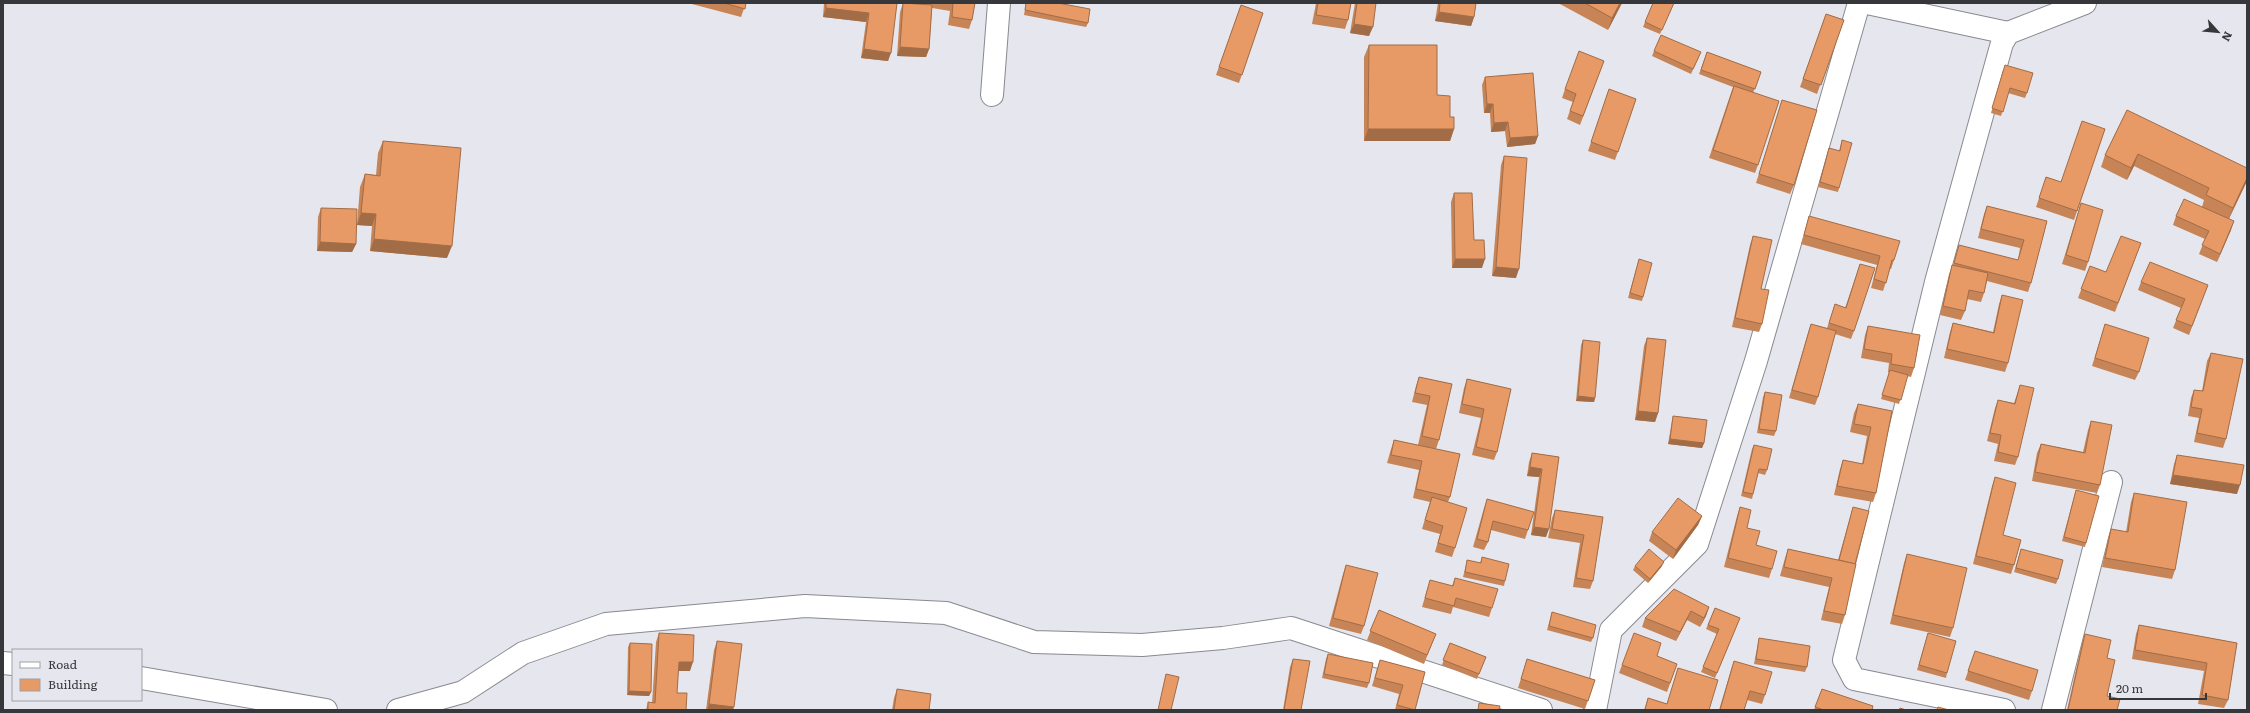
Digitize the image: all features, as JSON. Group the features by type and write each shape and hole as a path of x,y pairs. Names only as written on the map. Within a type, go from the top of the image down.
{"street":[{"path":"992,95 999,3"},
{"path":"1595,710 1611,630 1697,544 1756,361 1859,3"},
{"path":"1867,3 2008,33 2085,3"},
{"path":"2004,710 1854,679 1844,660 1936,282 2002,42 2008,33"},
{"path":"2053,710 2111,482"},
{"path":"398,710 463,692 523,653 606,624 805,606 946,613 1034,642 1142,644 1223,638 1291,628 1510,705 1541,710"},
{"path":"142,678 326,710"}],"building":[{"path":"724,3 746,3 745,9"},
{"path":"826,3 897,3 891,53 864,49 869,13 826,8"},
{"path":"903,3 932,5 929,49 900,47"},
{"path":"953,3 975,3 972,20 952,17"},
{"path":"1026,3 1058,3 1090,9 1088,23 1025,10"},
{"path":"1318,3 1351,3 1348,20 1316,15"},
{"path":"1357,3 1376,3 1373,27 1354,24"},
{"path":"1440,3 1476,3 1474,17 1439,12"},
{"path":"1585,3 1620,3 1612,18"},
{"path":"1653,3 1674,3 1662,30 1645,22"},
{"path":"1241,5 1263,13 1242,75 1219,67"},
{"path":"1826,14 1844,20 1821,85 1803,79"},
{"path":"1661,35 1701,52 1693,69 1654,51"},
{"path":"1369,45 1437,45 1437,95 1450,96 1450,117 1454,117 1454,129 1368,129"},
{"path":"1579,51 1604,61 1583,116 1570,111 1576,94 1565,89"},
{"path":"1707,52 1761,72 1755,89 1701,70"},
{"path":"2005,65 2033,73 2027,93 2010,88 2003,112 1992,108"},
{"path":"1533,73 1538,136 1510,138 1508,122 1494,123 1493,104 1487,104 1485,77"},
{"path":"1734,86 1779,101 1758,165 1713,150"},
{"path":"1609,89 1636,99 1618,152 1591,142"},
{"path":"1782,100 1817,110 1794,185 1759,174"},
{"path":"2127,110 2247,168 2247,178 2233,208 2206,195 2209,188 2138,154 2131,168 2105,155"},
{"path":"2082,121 2105,129 2077,211 2039,198 2046,177 2061,182"},
{"path":"1842,140 1852,143 1839,188 1820,182 1829,148 1840,151"},
{"path":"383,141 461,148 452,246 374,239 376,214 361,213 365,174 380,176"},
{"path":"1504,156 1527,158 1519,269 1496,267"},
{"path":"1454,193 1472,193 1474,240 1484,240 1485,259 1455,259"},
{"path":"2184,199 2234,221 2220,254 2202,245 2209,231 2176,216"},
{"path":"2081,203 2103,210 2088,262 2066,255"},
{"path":"1987,206 2047,221 2031,283 1954,263 1959,245 2018,260 2024,240 1981,229"},
{"path":"321,208 357,209 356,244 320,242"},
{"path":"1809,216 1900,241 1894,260 1892,260 1886,283 1874,279 1880,256 1804,235"},
{"path":"1753,236 1772,240 1761,289 1769,290 1762,324 1735,318"},
{"path":"2121,236 2141,243 2118,303 2081,289 2090,266 2106,272"},
{"path":"1639,259 1652,263 1643,297 1630,293"},
{"path":"2150,262 2208,285 2192,326 2176,320 2185,299 2141,282"},
{"path":"1860,264 1875,268 1854,331 1829,323 1835,304 1846,308"},
{"path":"1952,265 1988,273 1984,293 1969,290 1965,311 1943,306"},
{"path":"2002,295 2023,300 2008,363 1947,349 1953,323 1994,333"},
{"path":"1811,324 1836,331 1818,397 1792,390"},
{"path":"2105,324 2149,338 2139,372 2095,358"},
{"path":"1868,326 1920,335 1914,368 1891,364 1892,354 1864,349"},
{"path":"1647,338 1666,340 1658,413 1638,411"},
{"path":"1583,340 1600,342 1595,398 1578,396"},
{"path":"2211,353 2243,359 2226,439 2197,433 2202,409 2191,407 2194,390 2203,391"},
{"path":"1890,370 1908,375 1901,400 1882,395"},
{"path":"1419,377 1452,384 1439,440 1422,436 1430,396 1415,393"},
{"path":"1467,379 1511,389 1497,452 1476,447 1484,409 1462,404"},
{"path":"2020,385 2034,388 2018,457 1998,452 2001,435 1990,433 1998,400 2015,404"},
{"path":"1765,392 1782,395 1776,431 1759,429"},
{"path":"1858,404 1892,411 1876,493 1837,486 1843,460 1863,464 1871,427 1854,424"},
{"path":"1673,416 1707,420 1704,443 1670,439"},
{"path":"2091,421 2112,425 2100,485 2035,472 2041,444 2085,453"},
{"path":"1394,440 1460,454 1450,497 1416,489 1422,461 1391,455"},
{"path":"1754,445 1772,449 1767,470 1759,469 1753,494 1743,492"},
{"path":"1532,453 1559,457 1549,529 1534,527 1542,469 1530,467"},
{"path":"2177,455 2244,465 2240,485 2173,475"},
{"path":"1995,477 2016,483 2003,535 2021,540 2014,565 1976,556"},
{"path":"2076,490 2099,496 2086,543 2064,537"},
{"path":"2134,493 2187,502 2175,570 2105,558 2111,529 2128,532"},
{"path":"1432,497 1467,508 1455,548 1438,543 1443,526 1425,520"},
{"path":"1678,498 1702,516 1676,550 1652,532"},
{"path":"1487,499 1534,512 1528,530 1493,521 1488,542 1477,539"},
{"path":"1740,507 1751,510 1747,528 1760,531 1756,545 1777,551 1772,569 1728,558"},
{"path":"1853,507 1869,511 1855,564 1839,560"},
{"path":"1555,510 1603,517 1593,581 1576,578 1584,535 1552,529"},
{"path":"1649,549 1664,562 1650,579 1635,566"},
{"path":"1788,549 1856,564 1845,615 1824,611 1832,578 1784,567"},
{"path":"2021,549 2063,560 2058,579 2016,568"},
{"path":"1907,554 1967,568 1953,628 1893,615"},
{"path":"1482,557 1509,564 1505,581 1465,572 1467,560 1481,563"},
{"path":"1346,565 1378,573 1364,626 1333,618"},
{"path":"1455,578 1498,589 1492,608 1456,598 1454,606 1425,598 1430,580 1453,586"},
{"path":"1674,589 1709,607 1704,618 1691,611 1680,632 1645,618"},
{"path":"1715,608 1740,618 1717,673 1703,667 1719,629 1708,625"},
{"path":"1379,610 1436,634 1427,655 1370,631"},
{"path":"1552,612 1596,625 1593,638 1549,626"},
{"path":"2139,625 2237,643 2228,700 2202,695 2207,663 2135,650"},
{"path":"659,633 694,635 693,662 679,662 677,693 687,693 686,710 648,710 648,702 655,703"},
{"path":"1634,633 1661,643 1657,656 1677,664 1670,683 1622,665"},
{"path":"1928,633 1956,641 1947,673 1919,665"},
{"path":"2085,634 2111,640 2107,658 2115,660 2107,696 2120,699 2117,710 2068,710"},
{"path":"1759,638 1810,646 1807,667 1756,659"},
{"path":"717,641 742,644 734,707 709,704"},
{"path":"630,643 652,644 651,692 629,691"},
{"path":"1450,643 1486,657 1479,674 1443,660"},
{"path":"1975,651 2038,670 2032,691 1968,671"},
{"path":"1328,654 1373,663 1369,683 1324,674"},
{"path":"1293,659 1310,661 1301,710 1284,710"},
{"path":"1527,659 1595,680 1588,701 1521,679"},
{"path":"1380,660 1425,672 1415,710 1397,705 1403,685 1375,678"},
{"path":"1734,661 1772,672 1765,695 1750,691 1744,710 1720,710"},
{"path":"1678,668 1718,680 1709,710 1645,710 1648,698 1667,704"},
{"path":"1166,674 1179,677 1171,710 1158,710"},
{"path":"897,689 931,694 929,710 894,710"},
{"path":"1822,689 1873,706 1872,710 1824,710 1815,707"},
{"path":"1479,703 1500,706 1499,710 1478,710"},
{"path":"1938,707 1949,710 1937,710"}]}
